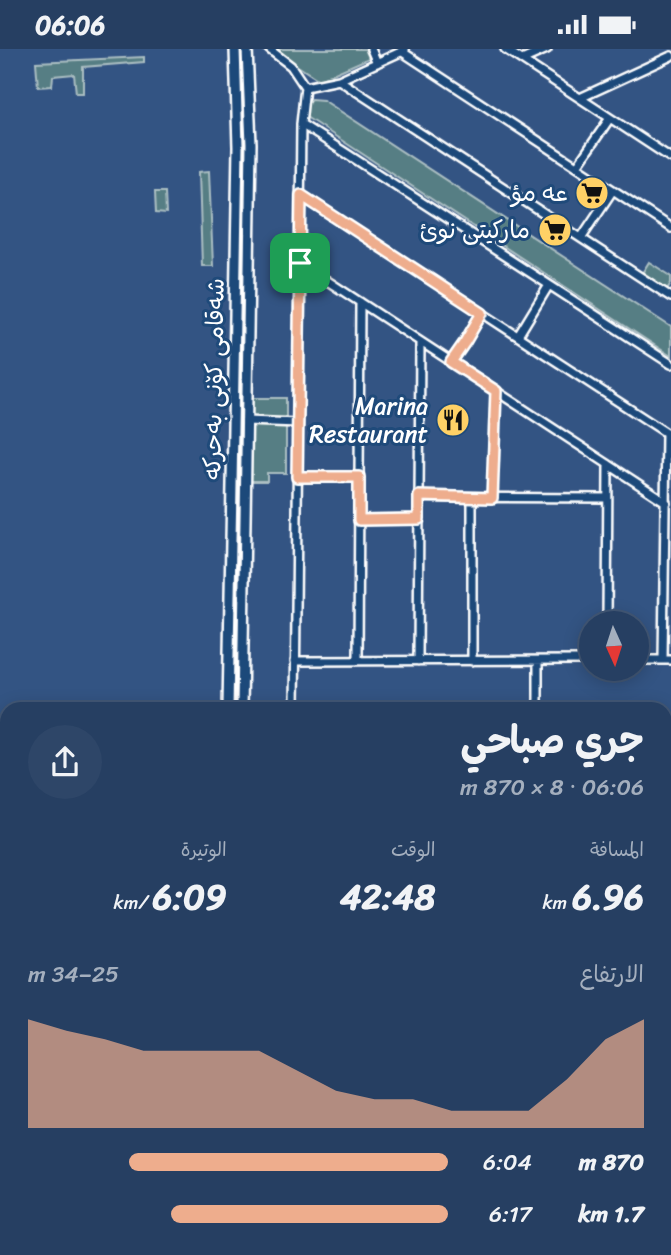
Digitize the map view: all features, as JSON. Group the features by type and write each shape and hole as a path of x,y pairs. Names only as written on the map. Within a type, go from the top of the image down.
{"street":[{"name":"شەقامی کۆنی بەحرکە","path":"228,702 238,147 234,49"},
{"name":"شەقامی کۆنی بەحرکە","path":"242,702 251,144 247,49"},
{"path":"269,49 291,66 305,87 302,124 295,702"},
{"path":"371,49 377,63"},
{"path":"505,49 671,158"},
{"path":"522,60 547,49"},
{"path":"305,87 339,80 404,50 671,228"},
{"path":"580,98 671,56"},
{"path":"339,80 671,297"},
{"path":"577,166 610,118"},
{"path":"302,124 671,364"},
{"path":"581,238 613,190"},
{"path":"301,195 669,434 666,502 667,660 649,660"},
{"path":"300,263 666,502"},
{"path":"517,336 549,285"},
{"path":"358,661 360,302"},
{"path":"451,362 482,313"},
{"path":"418,661 420,342"},
{"path":"492,498 496,391"},
{"path":"246,422 298,423"},
{"path":"607,464 607,611"},
{"path":"297,477 359,477"},
{"path":"419,496 607,498"},
{"path":"472,498 472,661"},
{"path":"359,520 419,519"},
{"path":"538,660 538,702"},
{"path":"295,661 579,660"}],"green space":[{"path":"272,49 365,49 369,58 319,80"},
{"path":"144,57 144,62 83,67 83,93 76,93 74,74 53,76 52,86 38,87 36,62"},
{"path":"311,99 323,100 671,327 671,356 306,117 307,103"},
{"path":"209,171 213,266 202,266 199,172"},
{"path":"155,192 165,192 166,214 156,213"},
{"path":"649,262 671,276 671,283 664,294 639,278"},
{"path":"250,398 286,398 286,473 267,473 267,481 250,481"}],"place":[{"name":"عه مؤ","path":"592,193"},
{"name":"مارکیتی نوئ","path":"555,230"},
{"name":"Marina Restaurant","path":"453,420"}],"route":[{"path":"301,195 482,313 451,362 496,391 492,498 419,496 419,519 359,520 359,477 297,477 300,263 301,195"}]}
